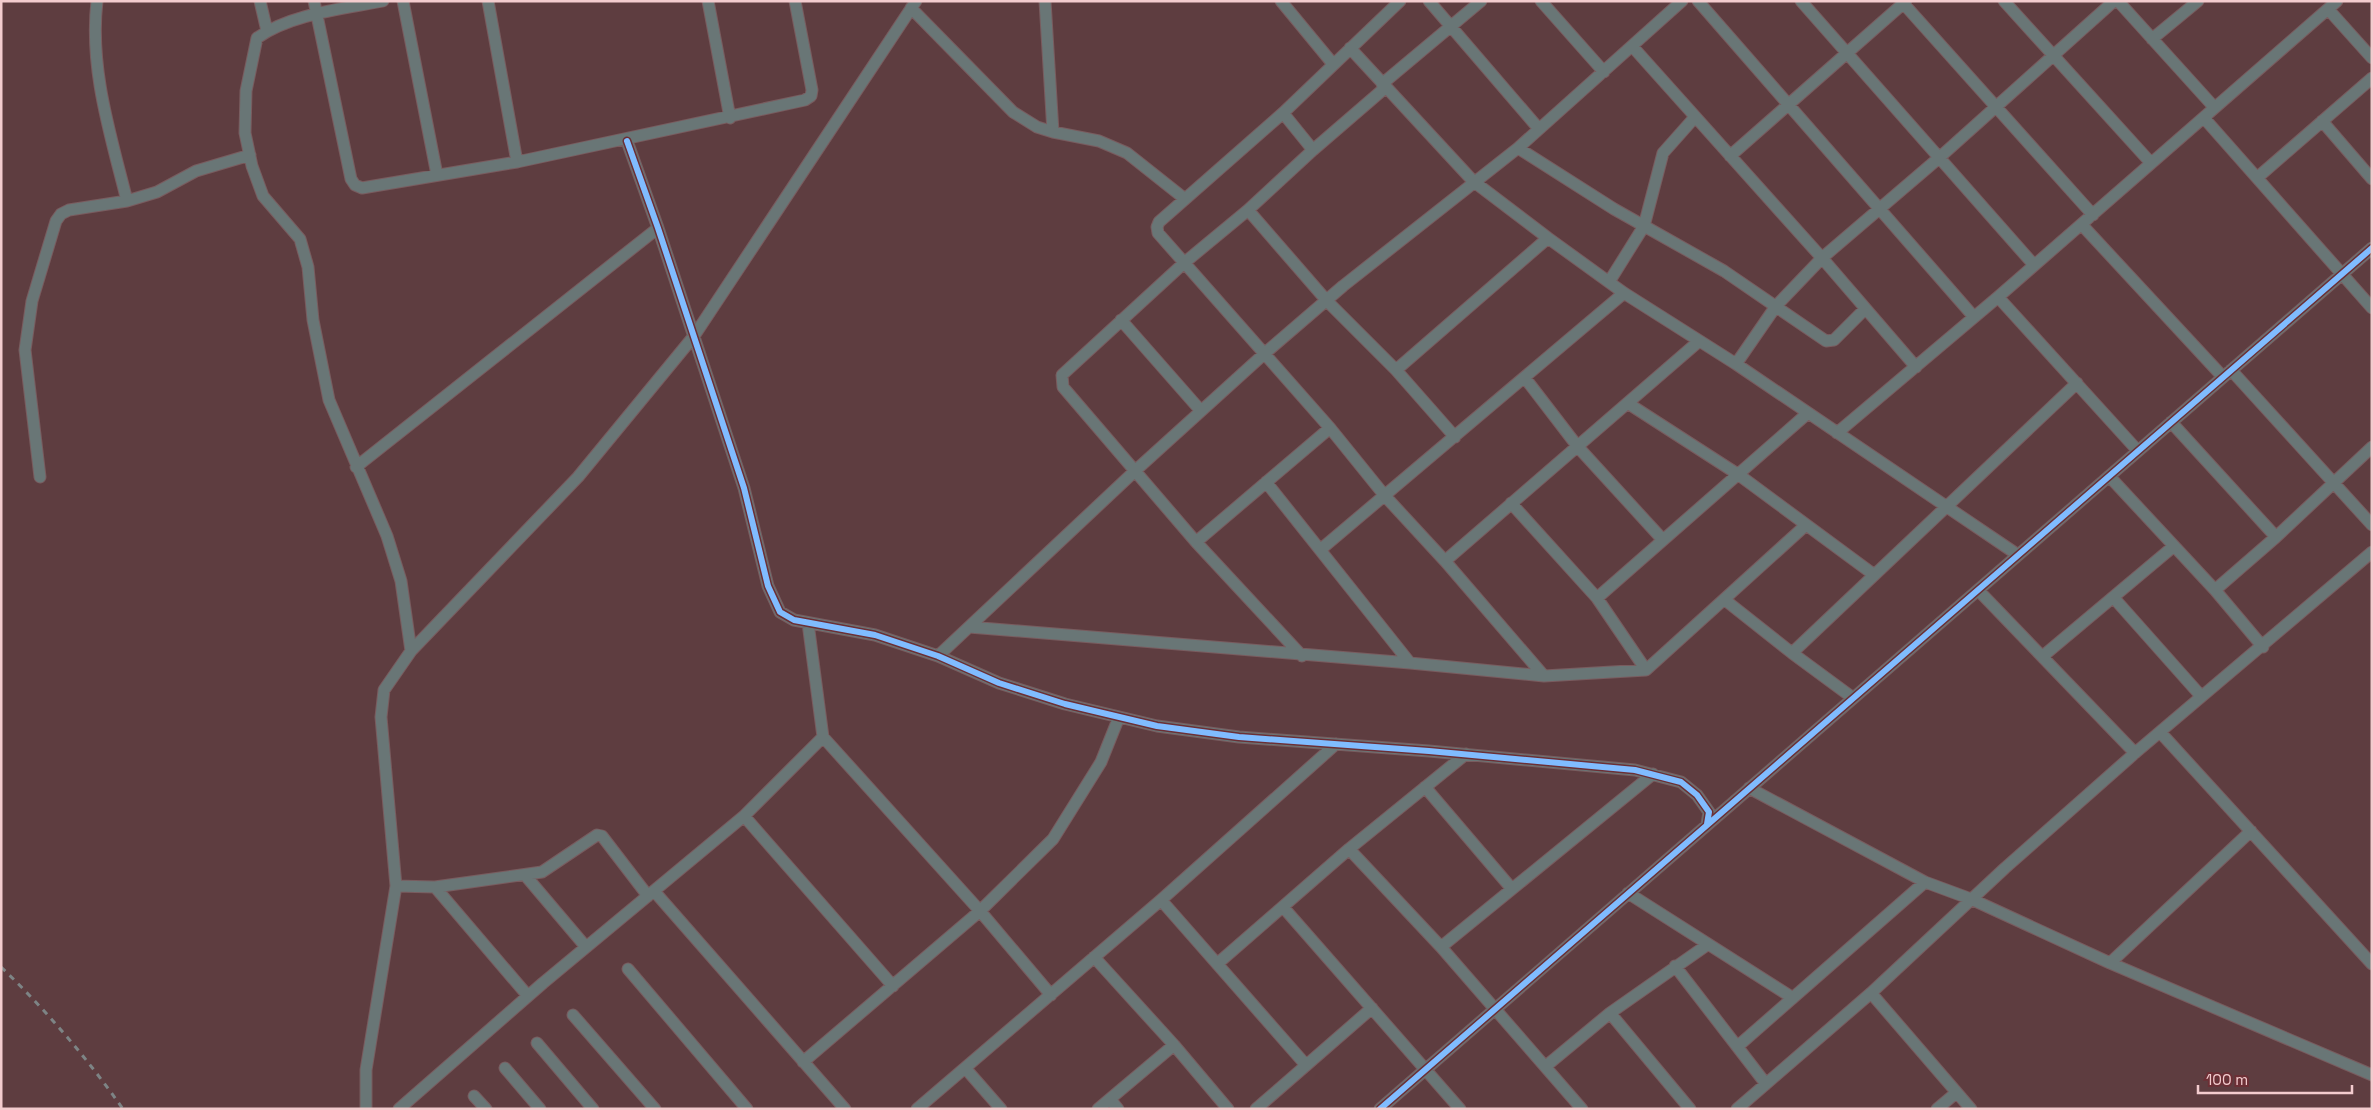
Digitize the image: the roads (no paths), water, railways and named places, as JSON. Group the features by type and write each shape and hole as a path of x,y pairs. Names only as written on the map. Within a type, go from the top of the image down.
{"street":[{"path":"98,1 96,17 98,64 102,96 126,201"},
{"path":"260,1 267,31"},
{"path":"314,1 350,179 355,185 362,188 517,162 730,118 805,100 811,96 812,90 795,1"},
{"path":"383,1 316,14 267,31 256,38 246,91 246,133 250,155 263,196 300,239 308,267 313,320 329,400 387,536 401,581 411,651"},
{"path":"403,1 437,176"},
{"path":"488,1 517,162"},
{"path":"708,1 730,118"},
{"path":"1045,1 1053,132"},
{"path":"1281,1 1333,64"},
{"path":"1400,1 1283,114 1159,222 1157,227 1158,233 1330,428 1385,496 1445,561 1544,676"},
{"path":"1428,1 1539,129"},
{"path":"1302,656 1196,542 1136,470 1063,388 1062,375 1184,263 1248,210 1481,1"},
{"path":"1542,1 1604,72"},
{"path":"938,656 1136,470 1264,354 1343,286 1518,148 1632,46 1669,6 1682,1"},
{"path":"1698,1 1974,316"},
{"path":"1801,1 1846,54 1940,156 2034,265"},
{"path":"2004,1 2151,163"},
{"path":"1736,364 1776,306 1822,258 2116,1 2214,107"},
{"path":"2152,39 2198,1"},
{"path":"1837,433 2082,225 2204,118 2214,107 2337,1"},
{"path":"1730,156 1904,2 2093,215"},
{"path":"366,1109 366,1070 396,886 381,717 384,690 411,651 578,477 694,336 913,4 1013,112 1037,127 1099,141 1127,153 1185,199"},
{"path":"2328,9 2372,58"},
{"path":"1632,46 1822,258 1916,367"},
{"path":"1350,48 1474,181 1548,238 1624,293 1698,342 1736,364 2018,555"},
{"path":"2258,178 2372,78"},
{"path":"1283,114 1313,150"},
{"path":"1609,282 1644,226 1662,153 1696,117"},
{"path":"2204,118 2372,308"},
{"path":"2322,122 2372,179"},
{"path":"626,140 658,228 744,488 768,586 780,612 794,620 875,635 938,656 999,683 1065,704 1157,726 1239,738 1466,754 1635,770 1653,774 1681,782 1697,795 1709,812 1707,824"},
{"path":"1518,148 1644,226 1724,271 1826,341 1830,342 1865,309"},
{"path":"40,477 25,350 32,301 56,221 61,214 68,210 126,201 157,192 196,171 250,155"},
{"path":"1248,210 1327,301 1396,370 1455,437"},
{"path":"2082,225 2333,482 2372,525"},
{"path":"356,467 658,228"},
{"path":"1396,370 1548,238"},
{"path":"1380,1109 2372,248"},
{"path":"1320,550 1624,293"},
{"path":"1998,297 2138,451"},
{"path":"1121,320 1201,411"},
{"path":"1445,561 1629,404 1698,342"},
{"path":"1525,378 1578,447 1663,540"},
{"path":"1792,654 1873,574 2077,383"},
{"path":"1629,404 1739,474 1873,574"},
{"path":"1598,598 1808,413"},
{"path":"2171,422 2276,537"},
{"path":"1196,542 1330,428"},
{"path":"2215,590 2276,537 2372,446"},
{"path":"2109,476 2215,590 2263,647"},
{"path":"1266,482 1410,662"},
{"path":"1511,503 1598,598 1646,670"},
{"path":"969,628 1302,656 1410,662 1544,676 1646,670 1806,525"},
{"path":"2043,656 2174,546"},
{"path":"1744,1107 1766,1084 1871,993 1971,899 2135,754 2201,696 2263,647 2372,552"},
{"path":"1978,590 2135,754"},
{"path":"2114,597 2201,696"},
{"path":"1725,600 1792,654 1853,698"},
{"path":"808,623 823,737 980,911 1051,995"},
{"path":"802,1062 980,911 1053,839 1100,762 1119,717"},
{"path":"2160,732 2372,964"},
{"path":"399,1109 528,996 744,816 823,737"},
{"path":"917,1109 1161,900 1336,744"},
{"path":"1217,964 1349,848 1466,754"},
{"path":"1441,947 1653,774"},
{"path":"1425,788 1512,889"},
{"path":"1749,788 1925,882 1971,899 2110,964 2372,1075"},
{"path":"744,816 893,986"},
{"path":"2110,964 2251,831"},
{"path":"396,886 435,888 542,872 582,846 592,837 602,836 651,894 844,1109"},
{"path":"1349,848 1441,947 1582,1109"},
{"path":"525,875 586,947"},
{"path":"1738,1046 1925,882"},
{"path":"435,888 528,996"},
{"path":"1628,893 1793,998"},
{"path":"1161,900 1306,1064"},
{"path":"1283,907 1460,1109"},
{"path":"1546,1066 1610,1013 1707,945"},
{"path":"1094,958 1174,1044 1228,1109"},
{"path":"1675,966 1766,1084"},
{"path":"628,968 747,1109"},
{"path":"1871,993 1971,1109"},
{"path":"1256,1109 1372,1008"},
{"path":"1610,1013 1690,1109"},
{"path":"573,1015 655,1109"},
{"path":"537,1043 593,1109"},
{"path":"1098,1109 1174,1044"},
{"path":"505,1068 540,1109"},
{"path":"966,1069 1001,1109"},
{"path":"1937,1109 1956,1093"},
{"path":"474,1096 486,1109"},
{"path":"1110,1099 1118,1109"}],"railway":[{"path":"1,967 65,1035 123,1109"}]}
